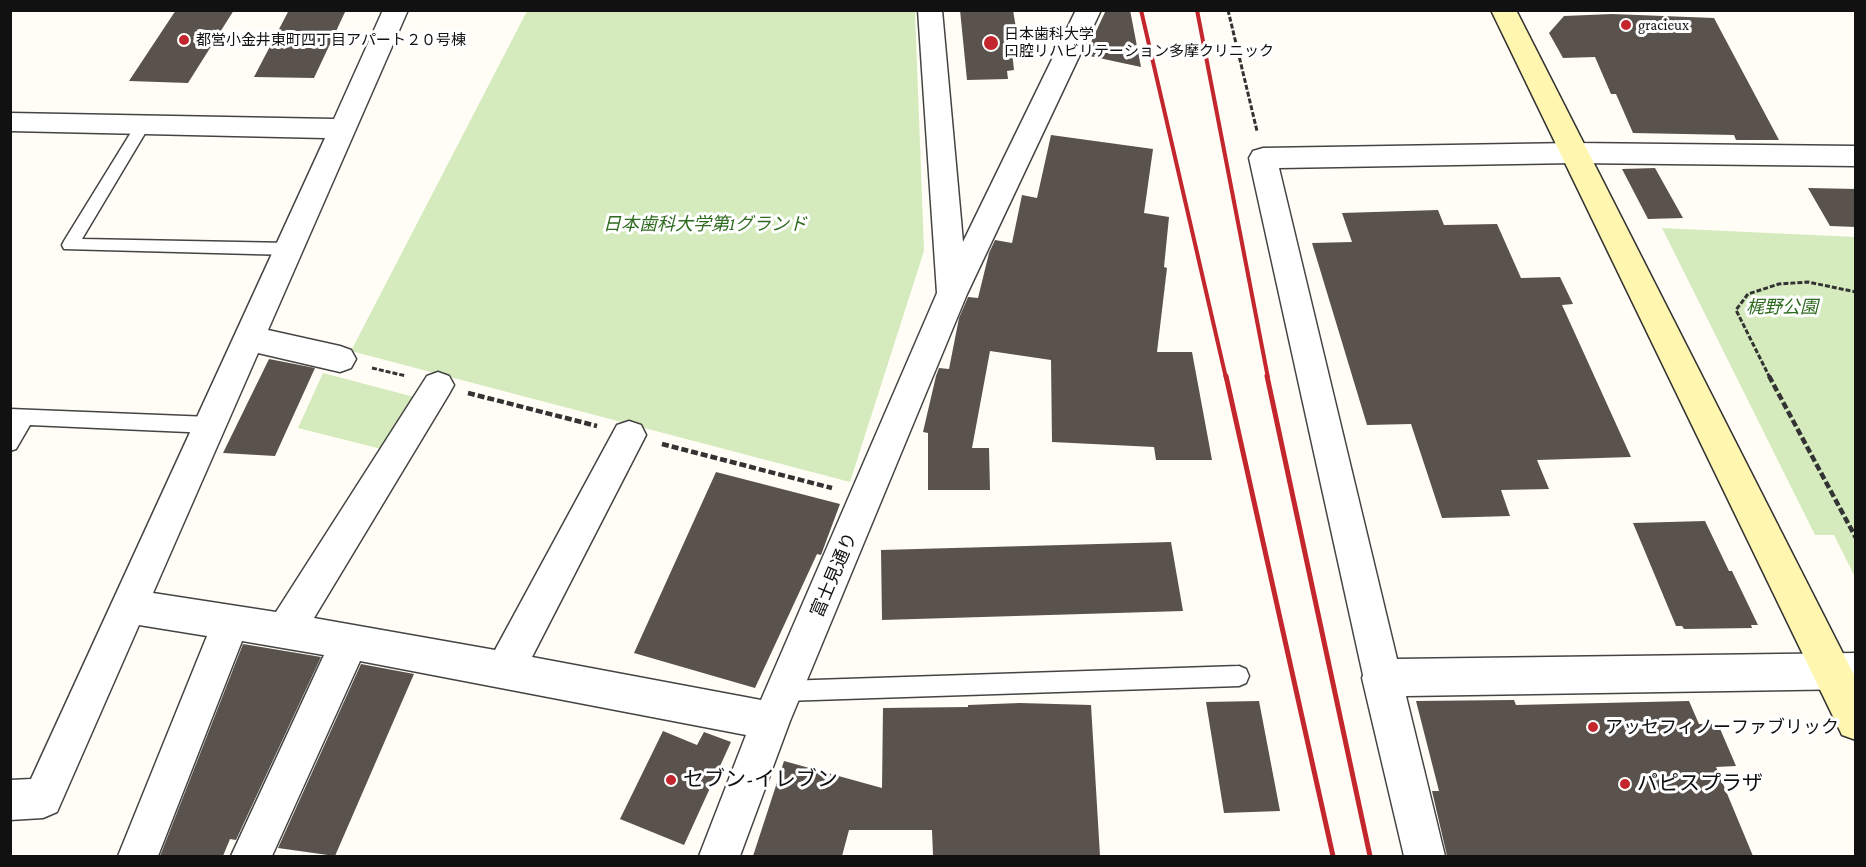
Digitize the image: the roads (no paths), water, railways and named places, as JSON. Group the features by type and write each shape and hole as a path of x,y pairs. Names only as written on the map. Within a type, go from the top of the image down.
{"street":[{"path":"10,800 43,798 396,10"},
{"path":"930,10 952,294"},
{"name":"富士見通り","path":"720,856 778,706 952,294 1089,10"},
{"path":"1503,10 1574,153 1843,672 1856,721"},
{"path":"11,122 343,129"},
{"path":"1424,856 1381,678 1263,158 1574,153 1856,156"},
{"path":"249,338 340,359"},
{"path":"285,630 438,385"},
{"path":"505,670 629,435"},
{"path":"129,606 350,641 505,670 778,706"},
{"path":"138,856 231,622"},
{"path":"251,856 350,641"},
{"path":"1381,678 1843,672"}],"lane":[{"path":"143,125 70,245 290,249"},
{"path":"10,442 18,417 210,426"},
{"path":"778,706 1239,676"}],"railway":[{"path":"1141,10 1226,378"},
{"path":"1197,10 1268,378"},
{"path":"1226,376 1333,856"},
{"path":"1267,376 1370,856"}],"place":[{"name":"gracieux","path":"1626,25"},
{"name":"都営小金井東町四丁目アパート２０号棟","path":"184,40"},
{"name":"日本歯科大学 口腔リハビリテーション多摩クリニック","path":"991,43"},
{"name":"アッセフィノーファブリック","path":"1593,727"},
{"name":"セブン-イレブン","path":"671,780"},
{"name":"パピスプラザ","path":"1625,784"}],"park label":[{"name":"日本歯科大学第1グランド","path":"705,224"},
{"name":"梶野公園","path":"1782,307"}]}
